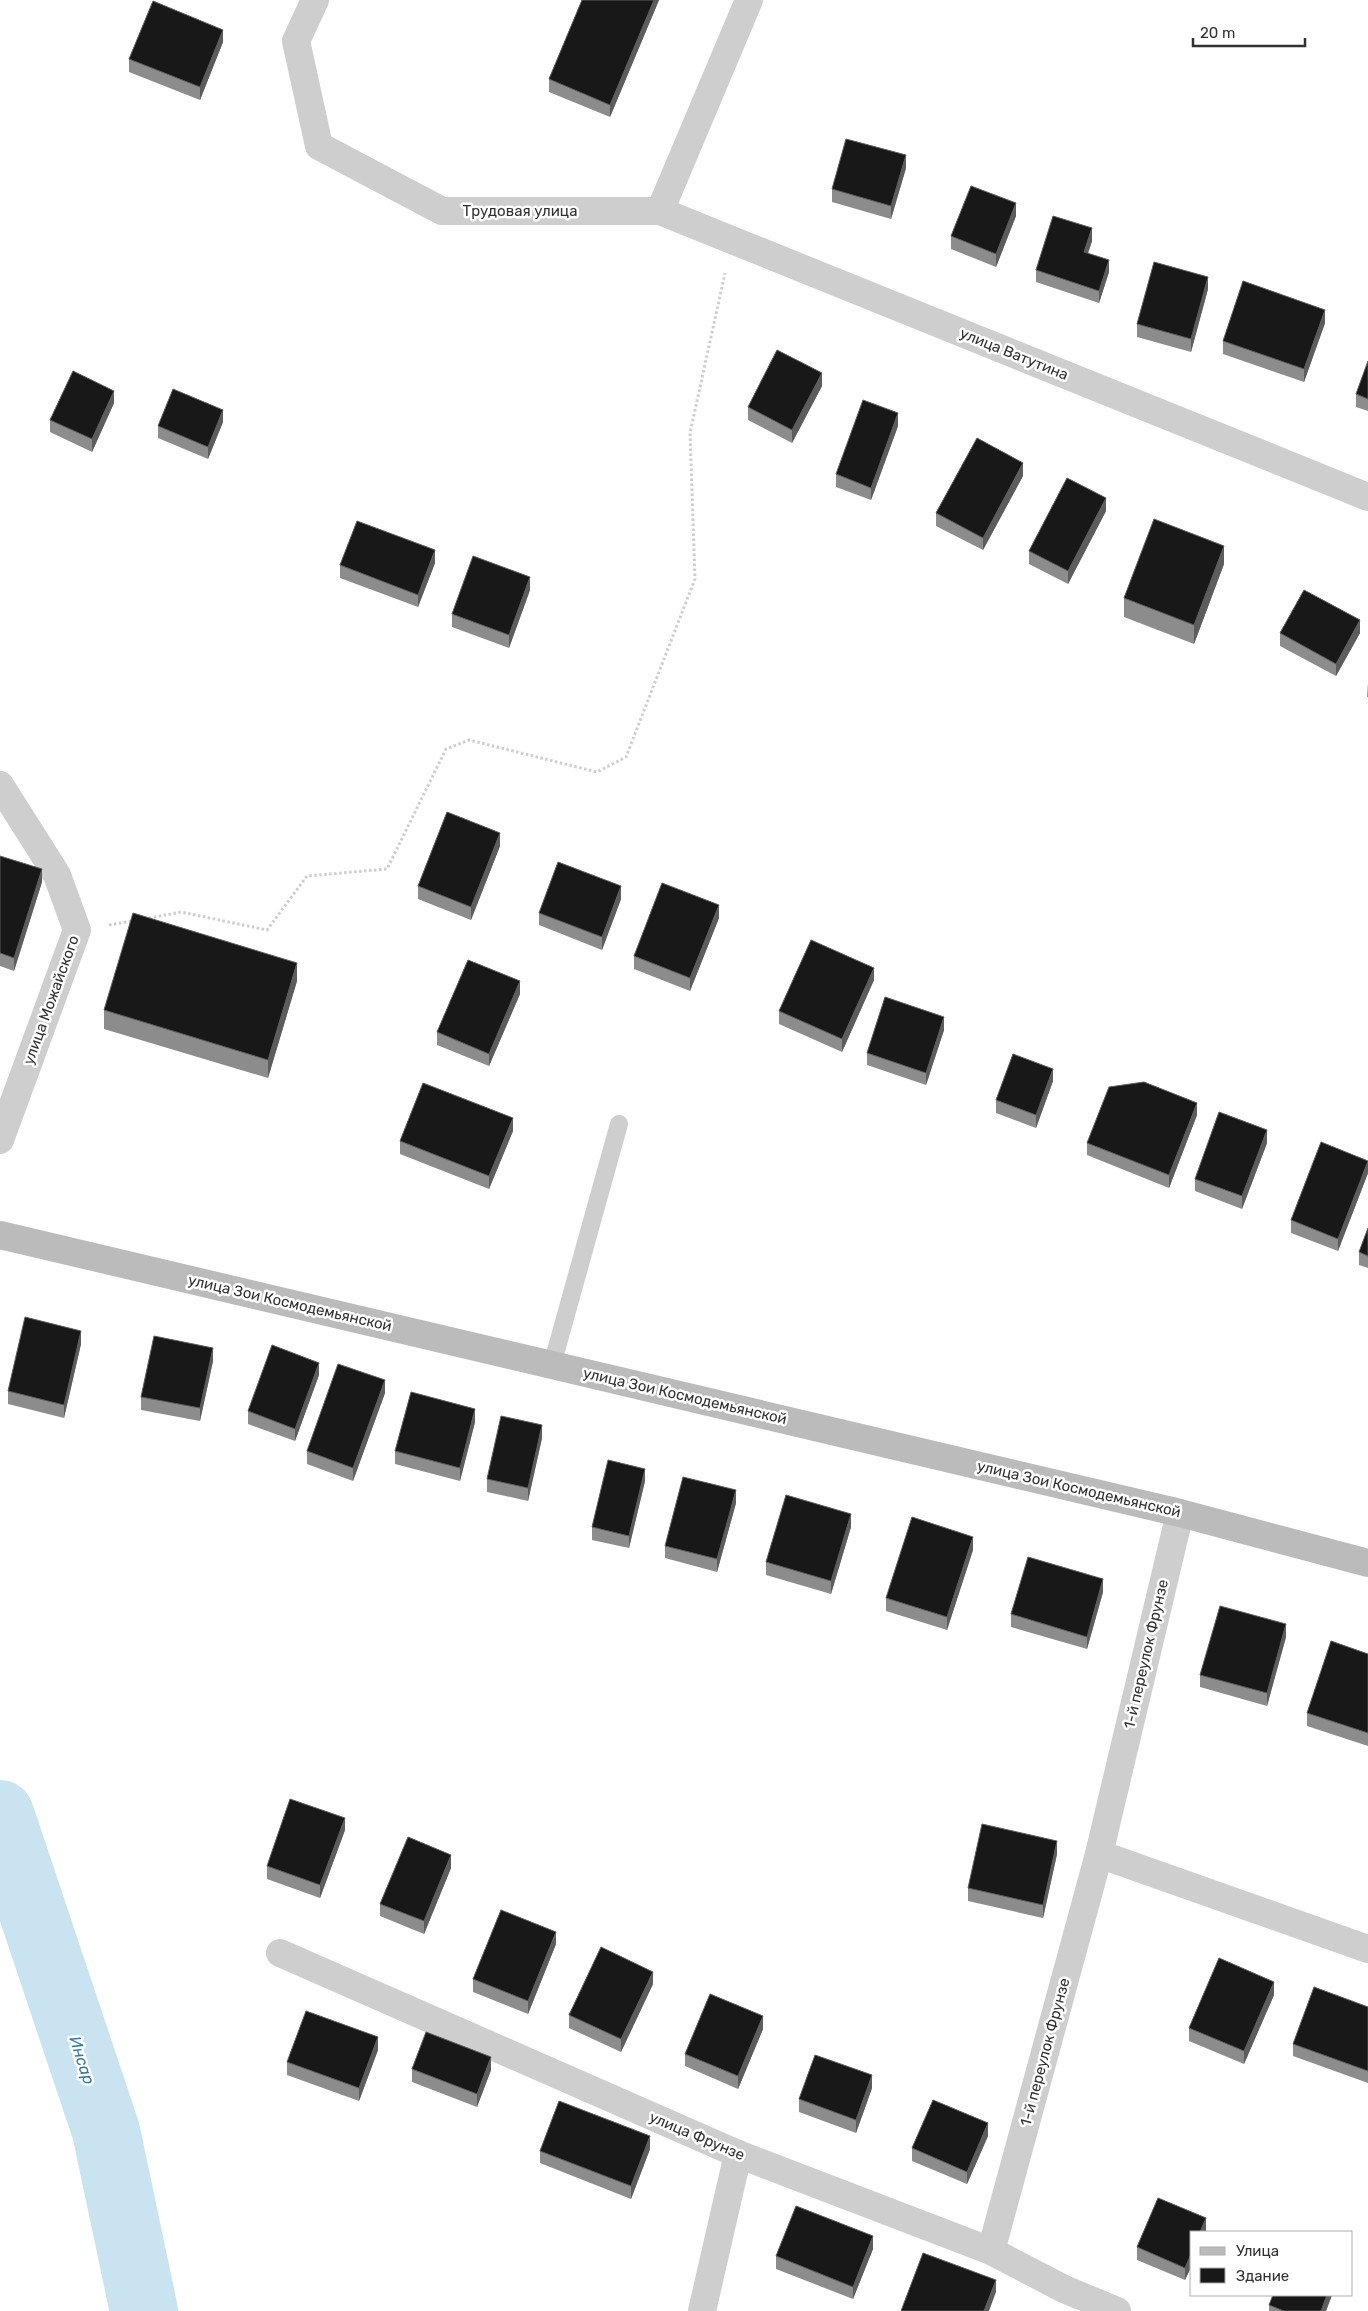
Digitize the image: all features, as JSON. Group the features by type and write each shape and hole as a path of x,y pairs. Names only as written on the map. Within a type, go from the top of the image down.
{"street":[{"name":"Трудовая улица","path":"315,0 296,41 319,146 442,211 660,211"},
{"path":"660,211 749,0"},
{"name":"улица Ватутина","path":"660,211 1368,497"},
{"name":"улица Можайского","path":"0,785 57,875 77,930 0,1140"},
{"name":"улица Зои Космодемьянской","path":"0,1235 1180,1513 1368,1563"},
{"name":"1-й переулок Фрунзе","path":"991,2251 1099,1854 1180,1513"},
{"path":"1099,1854 1368,1949"},
{"name":"улица Фрунзе","path":"280,1953 738,2154 991,2251 1065,2300 1117,2311"},
{"path":"702,2311 738,2154"}],"lane":[{"path":"552,1365 619,1124"}],"path":[{"path":"77,930 181,912 266,930 307,876 387,869 446,749 469,740 597,772 626,757 695,579 690,433 732,241"}],"building":[{"path":"582,0 654,0 610,105 549,79"},
{"path":"153,1 223,30 200,87 129,59"},
{"path":"846,139 906,155 891,206 832,189"},
{"path":"971,186 1016,203 996,254 951,236"},
{"path":"1053,216 1092,228 1084,252 1109,260 1099,291 1036,270"},
{"path":"1154,262 1208,277 1191,339 1137,324"},
{"path":"1243,281 1325,310 1304,369 1223,341"},
{"path":"777,350 822,373 792,430 748,407"},
{"path":"1368,361 1368,399 1356,394"},
{"path":"73,371 114,391 92,439 50,420"},
{"path":"173,389 223,410 208,447 158,426"},
{"path":"863,400 898,413 871,488 836,474"},
{"path":"977,438 1023,463 983,538 936,513"},
{"path":"1067,478 1106,498 1068,571 1029,551"},
{"path":"1154,519 1224,546 1194,625 1124,598"},
{"path":"357,521 435,550 418,595 340,565"},
{"path":"473,556 530,577 509,635 452,614"},
{"path":"1304,590 1360,620 1336,664 1280,633"},
{"path":"447,812 500,833 471,907 418,886"},
{"path":"0,856 42,869 14,958 0,953"},
{"path":"558,862 621,886 602,937 539,913"},
{"path":"662,883 719,905 690,978 634,956"},
{"path":"133,913 297,963 268,1060 104,1010"},
{"path":"811,940 874,968 842,1039 779,1011"},
{"path":"468,960 520,981 489,1054 437,1032"},
{"path":"885,997 944,1017 926,1073 867,1053"},
{"path":"1013,1054 1053,1069 1036,1115 996,1100"},
{"path":"1144,1082 1197,1103 1169,1175 1087,1143 1109,1087"},
{"path":"423,1083 513,1118 489,1176 400,1141"},
{"path":"1219,1112 1267,1130 1242,1196 1195,1179"},
{"path":"1321,1142 1368,1161 1338,1239 1291,1220"},
{"path":"1368,1228 1368,1256 1359,1252"},
{"path":"25,1317 81,1331 64,1405 8,1391"},
{"path":"154,1336 213,1348 200,1408 141,1397"},
{"path":"272,1345 319,1363 295,1429 248,1411"},
{"path":"338,1364 385,1380 353,1468 307,1451"},
{"path":"411,1392 475,1409 460,1468 395,1451"},
{"path":"501,1416 542,1425 528,1488 487,1479"},
{"path":"608,1460 645,1469 629,1536 592,1527"},
{"path":"683,1477 736,1490 717,1559 665,1546"},
{"path":"786,1495 851,1514 831,1581 766,1562"},
{"path":"912,1517 973,1537 947,1617 886,1598"},
{"path":"1028,1557 1103,1579 1087,1637 1011,1614"},
{"path":"1220,1606 1286,1624 1267,1693 1200,1675"},
{"path":"1331,1641 1368,1654 1368,1733 1307,1713"},
{"path":"290,1799 345,1818 320,1885 267,1866"},
{"path":"982,1824 1057,1841 1043,1905 968,1888"},
{"path":"408,1837 451,1855 424,1921 380,1904"},
{"path":"501,1910 556,1932 528,2001 473,1979"},
{"path":"601,1947 653,1972 621,2039 569,2015"},
{"path":"1219,1958 1274,1982 1244,2051 1189,2028"},
{"path":"1314,1987 1368,2007 1368,2071 1293,2044"},
{"path":"710,1994 763,2016 738,2076 685,2054"},
{"path":"306,2011 378,2037 359,2088 287,2062"},
{"path":"426,2032 491,2057 477,2094 412,2069"},
{"path":"815,2055 872,2075 856,2120 799,2099"},
{"path":"933,2100 988,2123 967,2172 912,2148"},
{"path":"559,2101 650,2136 631,2186 540,2151"},
{"path":"1158,2198 1206,2218 1200,2231 1190,2231 1190,2257 1185,2268 1137,2247"},
{"path":"796,2206 873,2236 853,2287 776,2256"},
{"path":"923,2253 996,2280 984,2311 901,2311"},
{"path":"1273,2296 1327,2296 1321,2311 1284,2311 1269,2305"}],"waterway":[{"name":"Инсар","path":"0,1814 106,2131 144,2311"}]}
